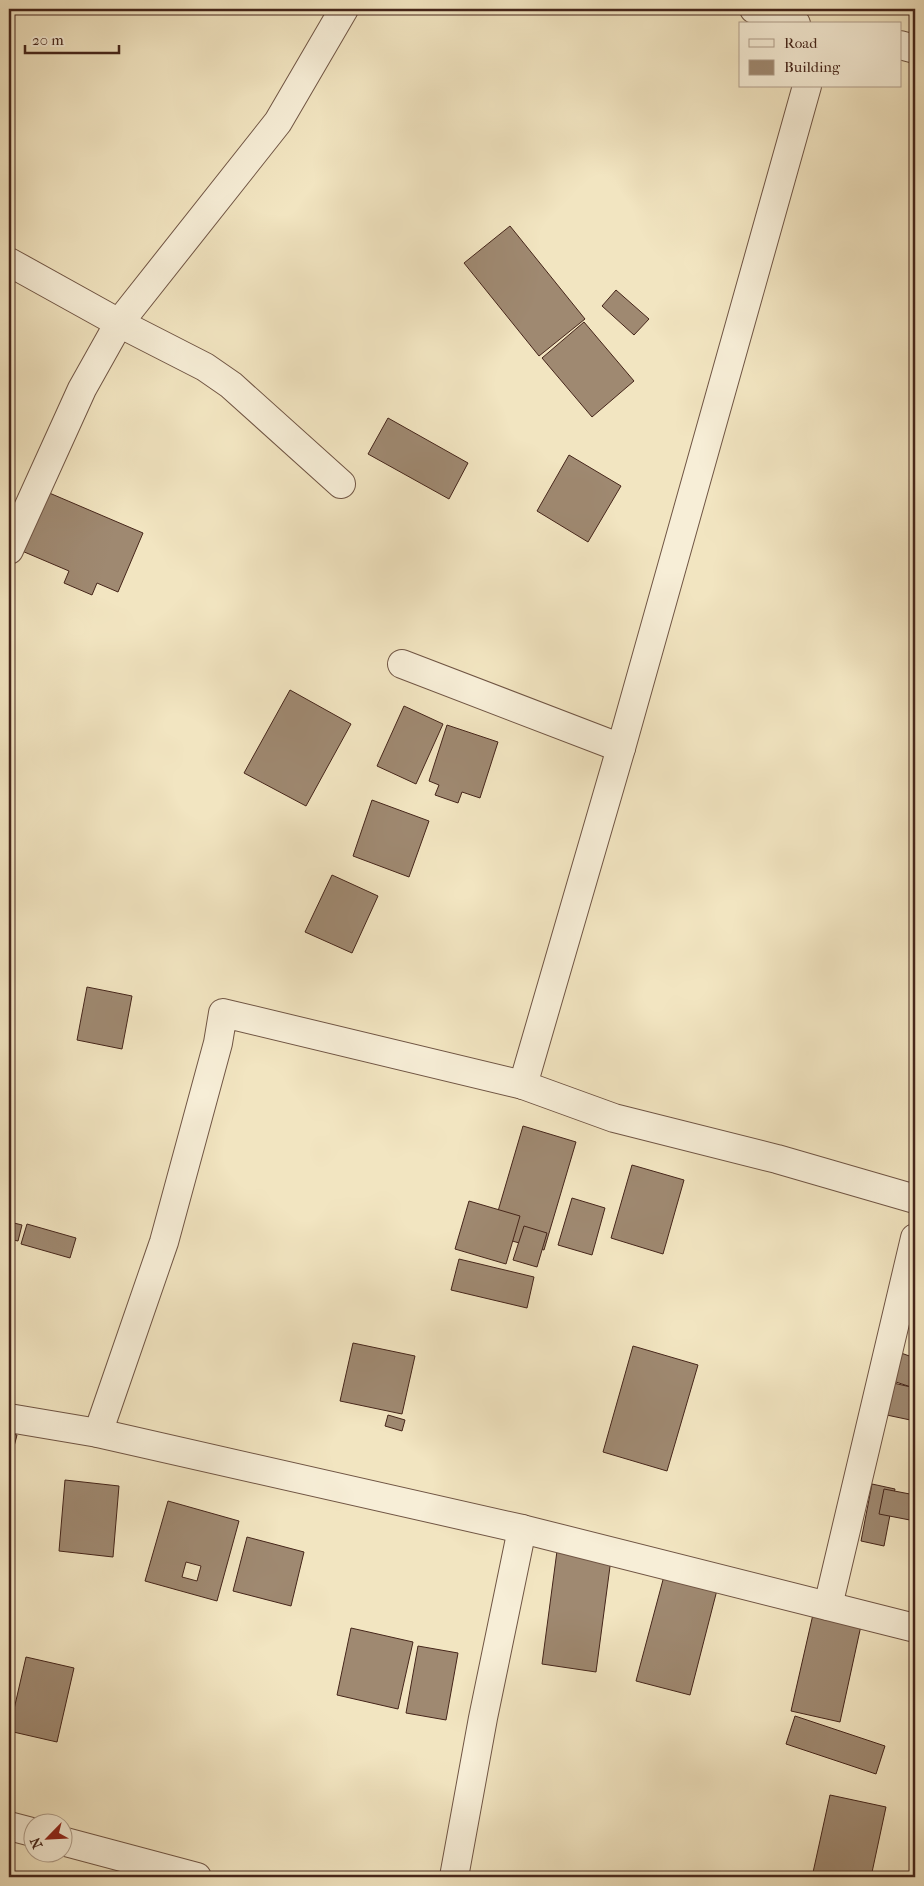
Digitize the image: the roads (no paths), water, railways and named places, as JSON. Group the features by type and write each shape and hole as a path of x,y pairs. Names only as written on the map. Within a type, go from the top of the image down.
{"street":[{"path":"9,550 82,389 119,323 278,122 344,9"},
{"path":"754,9 790,22"},
{"path":"902,46 915,49"},
{"path":"523,1085 621,748 806,88"},
{"path":"9,262 119,323 205,367 231,385 341,484"},
{"path":"402,664 621,748"},
{"path":"98,1433 164,1242 218,1042 223,1013 523,1085 614,1118 777,1159 915,1199"},
{"path":"828,1606 915,1238"},
{"path":"9,1418 98,1433 522,1529 915,1628"},
{"path":"454,1877 522,1529"},
{"path":"9,1826 22,1829"},
{"path":"72,1844 197,1877"}]}
